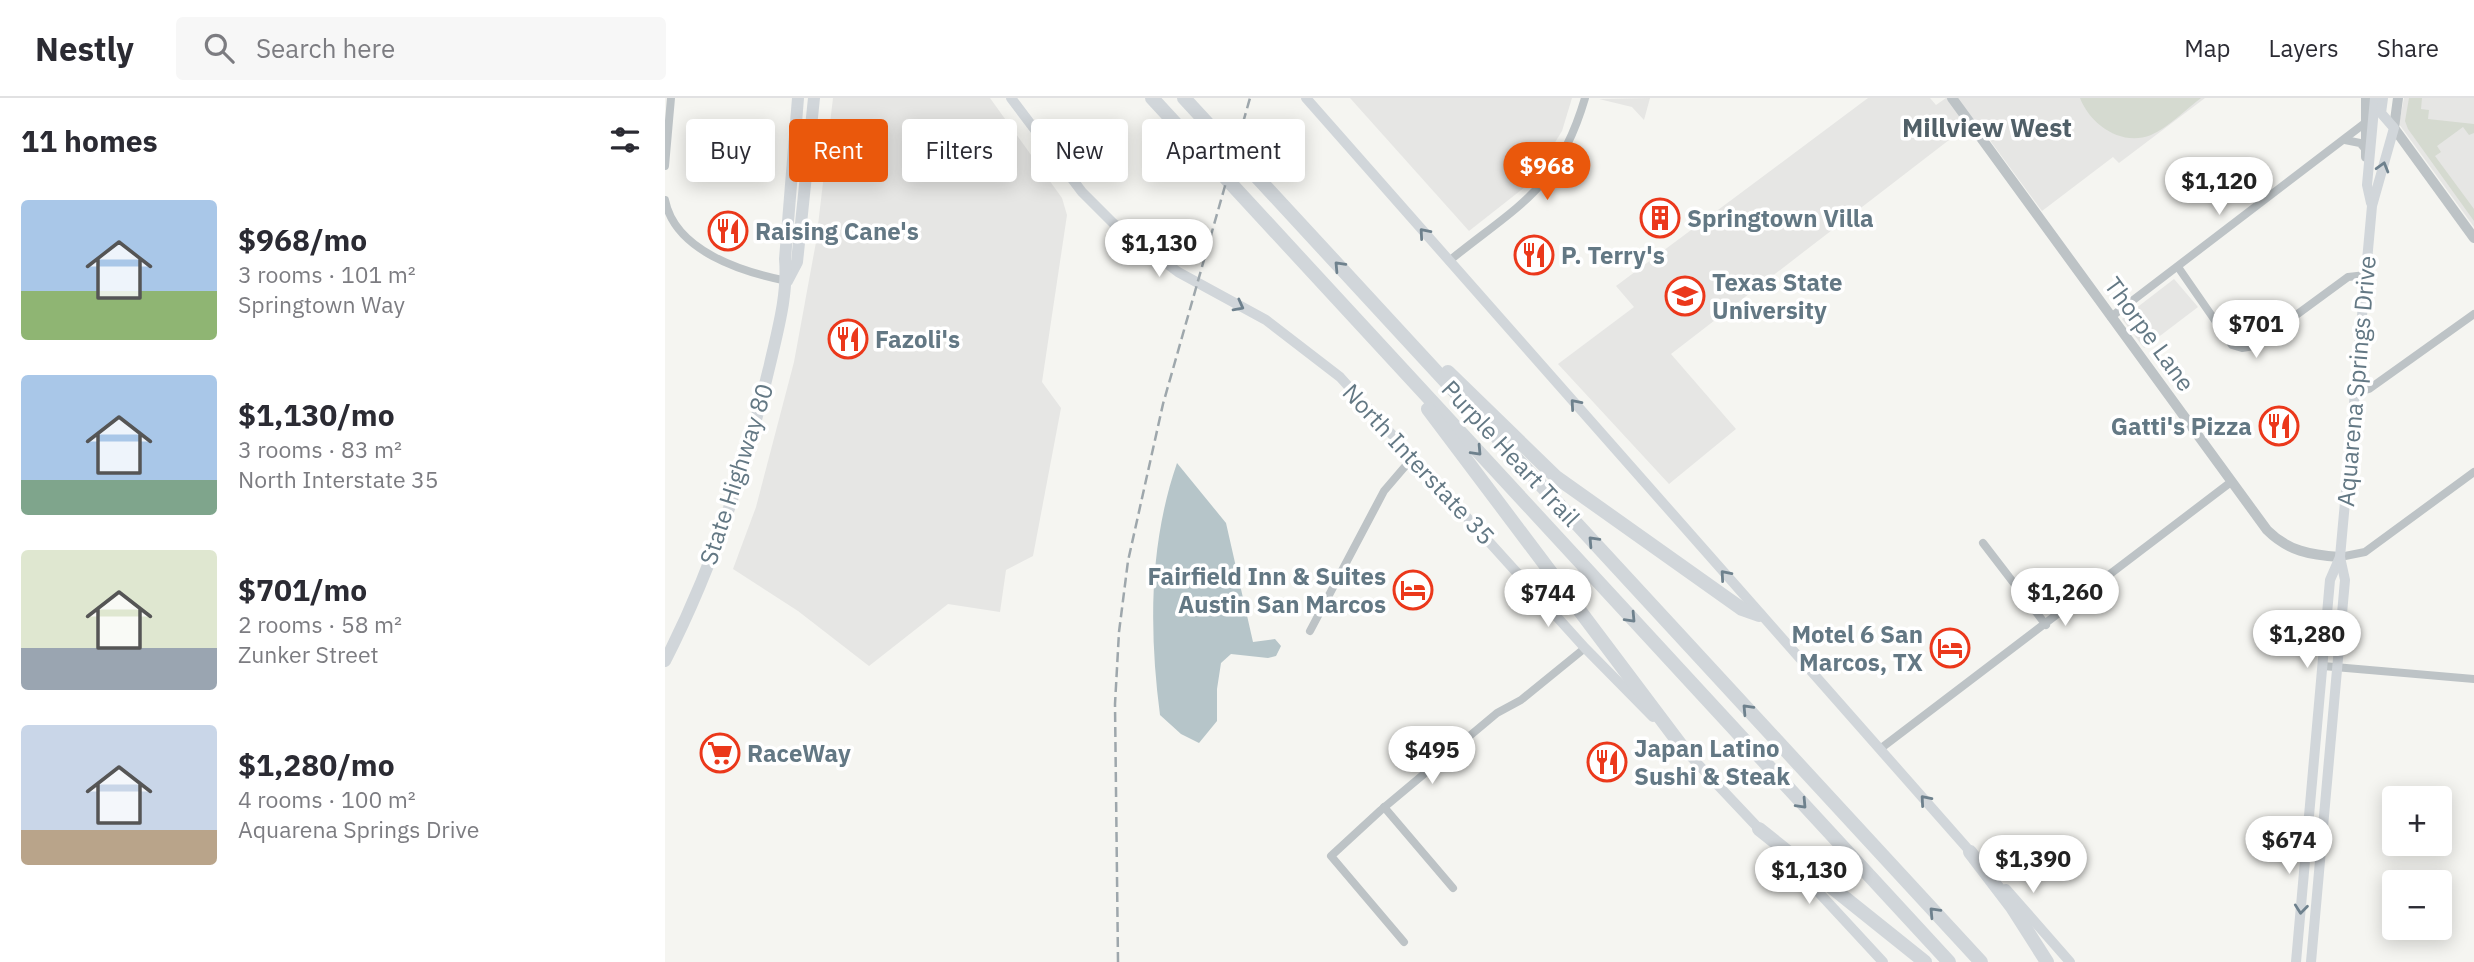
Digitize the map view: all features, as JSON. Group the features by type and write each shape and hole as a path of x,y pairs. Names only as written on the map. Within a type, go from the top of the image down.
{"highway":[{"name":"Purple Heart Trail","path":"1152,98 1949,962"},
{"name":"Purple Heart Trail","path":"1184,98 1981,962"},
{"path":"1371,302 1556,477 1742,609 1759,615"},
{"path":"1398,365 1454,447 1683,748"},
{"path":"1759,829 1925,962"},
{"path":"1970,852 2012,907 2047,962"}],"main road":[{"name":"State Highway 80","path":"787,281 785,258 798,98"},
{"path":"806,119 808,98"},
{"name":"State Highway 80","path":"812,119 814,98"},
{"name":"North Interstate 35","path":"1011,98 1081,192 1113,223 1178,272 1266,320 1340,377 1363,405 1415,456 1585,648 1683,748 1883,962"},
{"path":"1306,98 1759,615 2070,962"},
{"name":"Aquarena Springs Drive","path":"2372,206 2367,186 2375,98"},
{"path":"2382,98 2381,113 2393,128"},
{"name":"Aquarena Springs Drive","path":"2311,962 2345,580 2340,557 2372,206 2393,128"},
{"name":"State Highway 80","path":"665,662 699,587 755,428 787,281 797,262 808,182"},
{"name":"Aquarena Springs Drive","path":"2296,962 2330,580 2340,557"},
{"path":"2320,699 2325,706 2320,760 2328,768"}],"street":[{"path":"665,166 671,98"},
{"path":"1449,261 1531,198 1545,182 1566,150 1585,98"},
{"name":"Thorpe Lane","path":"1952,98 2231,482 2278,541 2306,554 2340,557"},
{"path":"2365,98 2367,186"},
{"path":"2398,98 2393,128 2474,238"},
{"path":"2111,317 2365,123"},
{"path":"2345,140 2360,143 2366,150"},
{"path":"665,200 669,216 687,239 737,268 787,281"},
{"path":"2178,267 2232,345 2242,348 2254,346 2348,277 2366,275"},
{"path":"2355,393 2369,389 2474,314"},
{"path":"1310,631 1384,491 1415,456"},
{"path":"2340,557 2365,552 2474,472"},
{"path":"1880,749 2231,482"},
{"path":"1983,542 2046,625"},
{"path":"1404,942 1331,856 1384,807 1497,713 1521,700 1585,648"},
{"path":"2323,666 2474,679"},
{"path":"1384,807 1453,888"}],"shaded area":[{"path":"833,98 990,98 1005,119 902,119 902,182 1017,182 1017,136 1031,155 1031,182 1050,182 1062,198 1067,215 1042,382 1061,408 1033,556 1006,570 1000,612 948,604 869,666 798,611 733,569 756,507 794,362 816,242 823,182 888,182 888,119 831,119"},
{"path":"1350,98 1572,98 1562,131 1530,183 1469,231"},
{"path":"1650,98 1644,120 1632,107 1599,99"},
{"name":"Texas State University","path":"1868,98 1930,98 1936,105 1946,98 2205,98 2119,163 2113,157 2042,211 1975,120 1671,354 1736,429 1669,484 1558,364 1634,307 1616,286"},
{"path":"2080,98 2201,98 2157,132 2140,138 2129,138 2108,131 2099,124"},
{"path":"2404,98 2474,98 2474,227 2399,124"},
{"path":"2409,98 2422,98 2421,109 2429,110 2428,119 2474,124 2474,133 2469,135 2463,127 2437,146 2441,152 2435,156 2474,209 2474,221 2408,129 2405,121"},
{"path":"2174,279 2198,307 2144,348 2122,319"},
{"path":"1177,463 1226,523 1253,642 1275,639 1281,646 1276,656 1268,658 1231,654 1221,663 1217,689 1217,721 1199,743 1181,734 1160,715 1156,683 1153,620 1156,556"}],"railway":[{"path":"1118,962 1115,704 1119,632 1128,561 1163,404 1250,98"}],"place":[{"name":"Springtown Villa","path":"1660,218"},
{"name":"Raising Cane's","path":"728,231"},
{"name":"P. Terry's","path":"1534,255"},
{"name":"Texas State University","path":"1685,296"},
{"name":"Fazoli's","path":"848,339"},
{"name":"Gatti's Pizza","path":"2279,426"},
{"name":"Fairfield Inn & Suites Austin San Marcos","path":"1413,590"},
{"name":"Motel 6 San Marcos, TX","path":"1950,648"},
{"name":"RaceWay","path":"720,753"},
{"name":"Japan Latino Sushi & Steak","path":"1607,762"}],"district":[{"name":"Millview West","path":"1987,127"}]}
